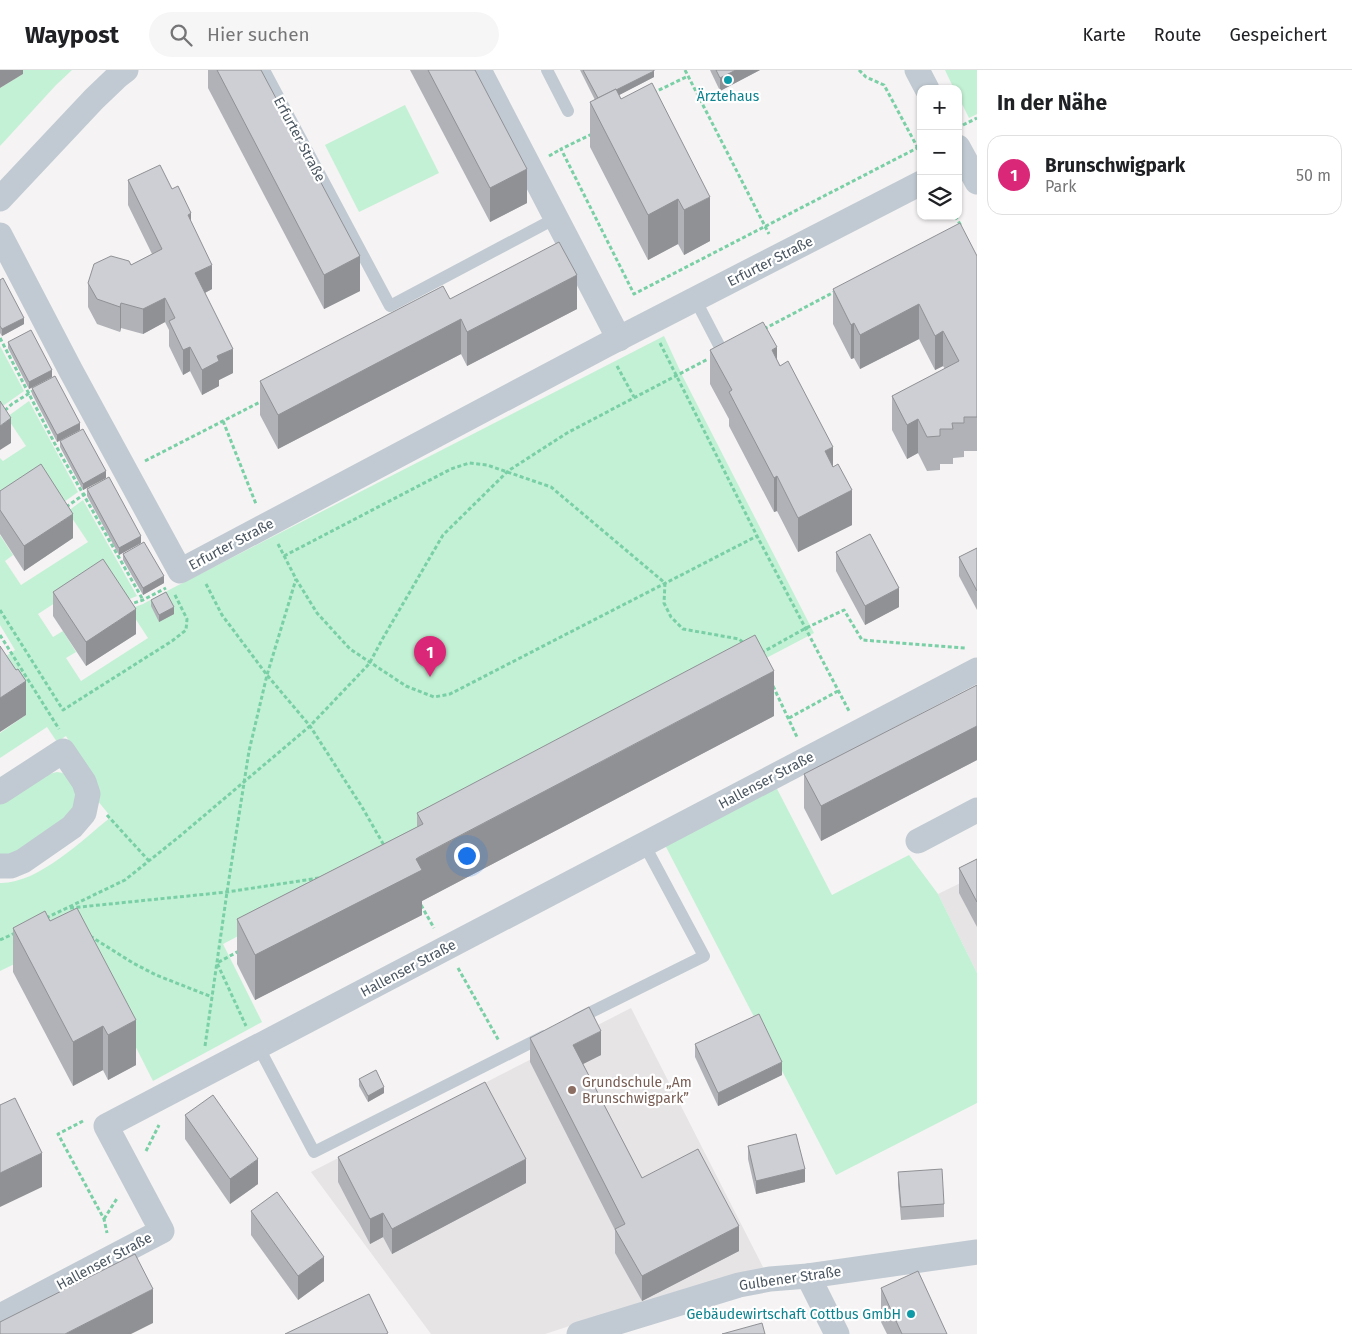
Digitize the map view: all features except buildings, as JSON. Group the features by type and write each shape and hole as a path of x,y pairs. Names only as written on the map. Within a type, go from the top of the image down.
{"street":[{"path":"0,199 94,99 117,76 126,70"},
{"path":"479,70 556,218 612,342"},
{"path":"917,70 925,85"},
{"path":"965,156 977,182"},
{"name":"Erfurter Straße","path":"0,236 180,571 612,342 917,185"},
{"name":"Hallenser Straße","path":"0,1316 162,1231 106,1126 254,1040 644,844 972,659"},
{"path":"0,792 63,751 84,782 88,794 84,813 72,827 23,861 11,866 0,866"},
{"path":"918,841 977,810"},
{"name":"Gulbener Straße","path":"579,1334 739,1285 770,1279 808,1276 977,1252"},
{"path":"808,1276 836,1334"}],"lane":[{"name":"Erfurter Straße","path":"264,70 390,306 556,218"},
{"path":"547,70 568,111"},
{"path":"695,300 722,351"},
{"path":"254,1040 314,1152 704,956 644,844"}],"path":[{"path":"685,70 766,226"},
{"path":"859,70 866,77 884,85 917,143"},
{"path":"648,96 688,76"},
{"path":"962,125 977,118"},
{"path":"594,133 562,149 634,294 917,148"},
{"path":"951,228 960,224 958,220"},
{"path":"758,332 842,288"},
{"path":"650,323 757,536 853,718"},
{"path":"0,338 56,446 143,600"},
{"path":"612,342 634,397"},
{"path":"40,921 125,880 310,726 369,664 443,535 508,471 567,433 722,351"},
{"path":"0,415 12,404 44,385"},
{"path":"140,464 267,398"},
{"path":"224,420 254,501 296,579 317,613 350,649 369,664 406,686 434,697 450,694 757,536"},
{"path":"56,446 64,442"},
{"path":"284,556 469,463 508,471 551,487 665,583"},
{"path":"64,509 90,490"},
{"path":"119,559 126,555"},
{"path":"205,1049 249,751 267,675 296,579"},
{"path":"204,581 222,615 267,675 310,726 362,807 386,849"},
{"path":"665,583 664,603 671,617 683,629 739,639 751,650"},
{"path":"127,606 153,596"},
{"path":"0,610 63,710 172,641 186,630 187,619 176,597"},
{"path":"757,655 844,610 862,640 972,659"},
{"path":"0,635 63,736 63,751"},
{"path":"769,678 801,745"},
{"path":"789,718 838,691"},
{"path":"110,818 149,861"},
{"path":"66,908 227,892 324,878"},
{"path":"419,902 437,934"},
{"path":"48,917 56,920"},
{"path":"82,931 156,975 212,997"},
{"path":"0,940 16,932"},
{"path":"217,963 243,948"},
{"path":"217,963 254,1040"},
{"path":"456,964 506,1055"},
{"path":"104,1219 133,1176 160,1122"}],"shaded area":[{"path":"977,875 977,973 938,894"},
{"name":"Grundschule „Am Brunschwigpark”","path":"631,1008 764,1269 545,1334 431,1334 311,1172"}],"green space":[{"path":"21,70 72,70 0,146 0,88 23,74"},
{"path":"945,70 977,70 977,114 969,118 962,104 962,85 952,85"},
{"path":"405,105 439,173 359,212 325,145"},
{"path":"664,336 683,377 814,633 223,944 262,1022 153,1081 78,933 0,971 0,883 14,881 44,869 111,817 97,800 95,784 66,736 57,742 47,727 0,758 0,733 26,715 0,660 15,650 0,625 0,535 13,555 5,561 21,585 88,542 72,518 60,517 83,500 137,596 117,604 104,571 38,614 53,637 63,631 76,652 66,658 81,681 148,638 133,615 121,612 143,604"},
{"path":"0,346 24,391 0,408"},
{"path":"29,401 78,492 54,509 0,504 0,458 3,461 26,446 10,422 0,422"},
{"path":"63,773 76,786 74,812 18,854 0,855 0,804 49,774"},
{"path":"775,785 832,895 909,855 938,894 977,973 977,1103 836,1175 665,845"}],"place":[{"name":"Ärztehaus","path":"728,80"},
{"name":"Brunschwigpark","path":"430,677"},
{"name":"Grundschule „Am Brunschwigpark”","path":"572,1090"},
{"name":"Gebäudewirtschaft Cottbus GmbH","path":"911,1314"}]}
